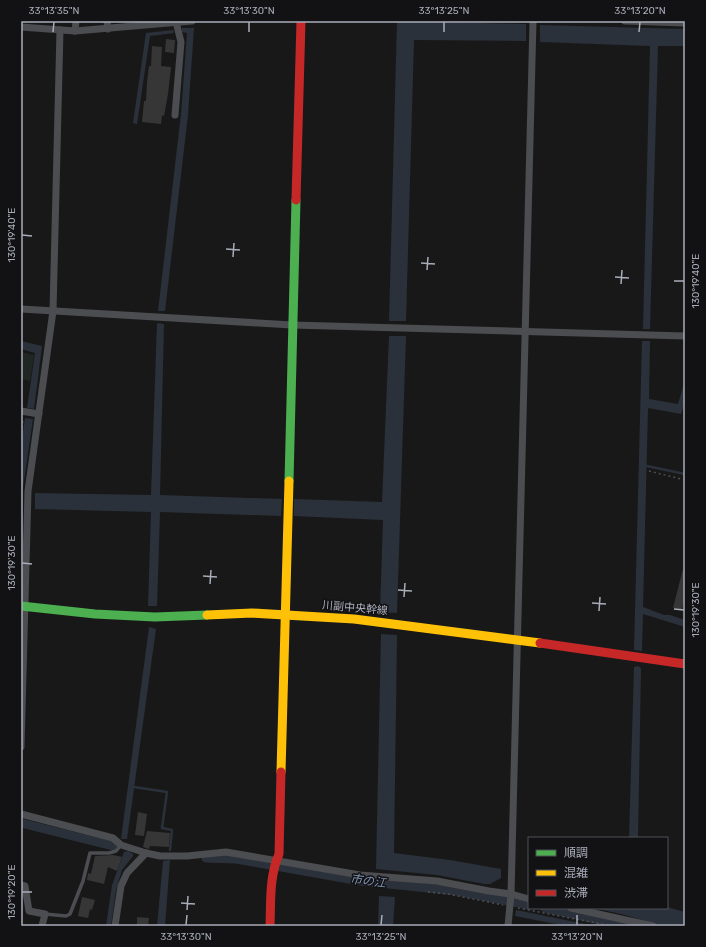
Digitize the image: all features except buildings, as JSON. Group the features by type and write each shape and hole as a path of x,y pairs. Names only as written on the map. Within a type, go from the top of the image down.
{"street":[{"path":"75,31 76,21"},
{"path":"107,21 108,29"},
{"path":"21,27 75,31 192,21"},
{"path":"270,926 274,872 276,860 279,854 301,21"},
{"path":"508,926 518,640 533,21"},
{"path":"625,21 685,23"},
{"path":"175,114 181,42 176,22"},
{"path":"21,747 23,607 28,491 52,311 60,30"},
{"path":"21,309 292,326 685,336"},
{"path":"23,412 39,414"},
{"name":"川副中央幹線","path":"23,607 95,614 155,617 252,613 354,619 518,640 685,664"},
{"path":"21,814 113,838 120,845 160,856 187,856 226,852 360,874 437,881 510,894 528,899"},
{"path":"115,926 121,886 127,873 146,853"},
{"path":"21,885 25,886 29,911 45,914 42,926"},
{"path":"576,909 653,926"}],"lane":[{"path":"45,914 66,916 70,914 83,881 90,853 109,853 116,851 120,845"}],"path":[{"path":"21,433 23,412"},
{"path":"649,472 685,480"},
{"path":"428,892 448,894 612,926"}],"shaded area":[{"path":"397,21 526,24 526,41 414,40 406,321 389,321"},
{"path":"540,25 685,29 685,46 658,46 650,329 643,329 650,46 540,42"},
{"path":"182,28 194,28 188,115 165,311 158,311 181,114 187,33 182,32"},
{"path":"173,30 174,33 150,36 137,124 133,123 146,33"},
{"path":"157,323 164,324 160,495 282,499 281,516 160,512 157,606 148,606 151,512 35,509 35,493 151,495"},
{"path":"389,336 406,336 397,613 380,612 383,520 294,516 294,499 382,502"},
{"path":"21,341 42,346 34,409 27,408 35,353 21,349"},
{"path":"642,341 650,341 649,399 678,404 685,380 685,401 681,414 648,408 643,607 664,615 670,615 685,620 685,627 643,614 642,651 634,650"},
{"path":"21,352 34,355 30,381 21,379"},
{"path":"25,418 33,419 21,501 21,446"},
{"path":"149,627 156,629 127,839 121,839"},
{"path":"381,634 397,635 394,853 450,860 501,869 501,878 490,884 437,875 376,869"},
{"path":"638,666 641,668 638,837 629,837 634,667"},
{"path":"128,851 133,854 133,856 122,870 116,890 111,926 106,926 112,885 124,852"},
{"path":"170,860 165,926 157,926 163,861"},
{"path":"379,896 395,897 393,926 378,926"},
{"path":"668,907 685,912 685,926 662,926 598,909 668,909"},
{"path":"516,910 595,926 566,926 515,916"}],"waterway":[{"path":"647,466 685,474"},
{"path":"134,787 167,792 162,828 172,830 170,850"},
{"name":"市の江","path":"21,823 113,846"},
{"name":"市の江","path":"206,858 236,859 360,881 457,891 528,905"},
{"name":"市の江","path":"550,909 629,926"}],"traffic: fast":[{"path":"289,481 296,200"},
{"path":"21,606 95,614 155,617 207,615"}],"traffic: slow":[{"path":"281,772 289,481"},
{"path":"207,615 252,613 354,619 540,643"}],"traffic: jam":[{"path":"296,200 301,21"},
{"path":"540,643 685,664"},
{"path":"270,926 272,881 279,854 281,772"}]}
